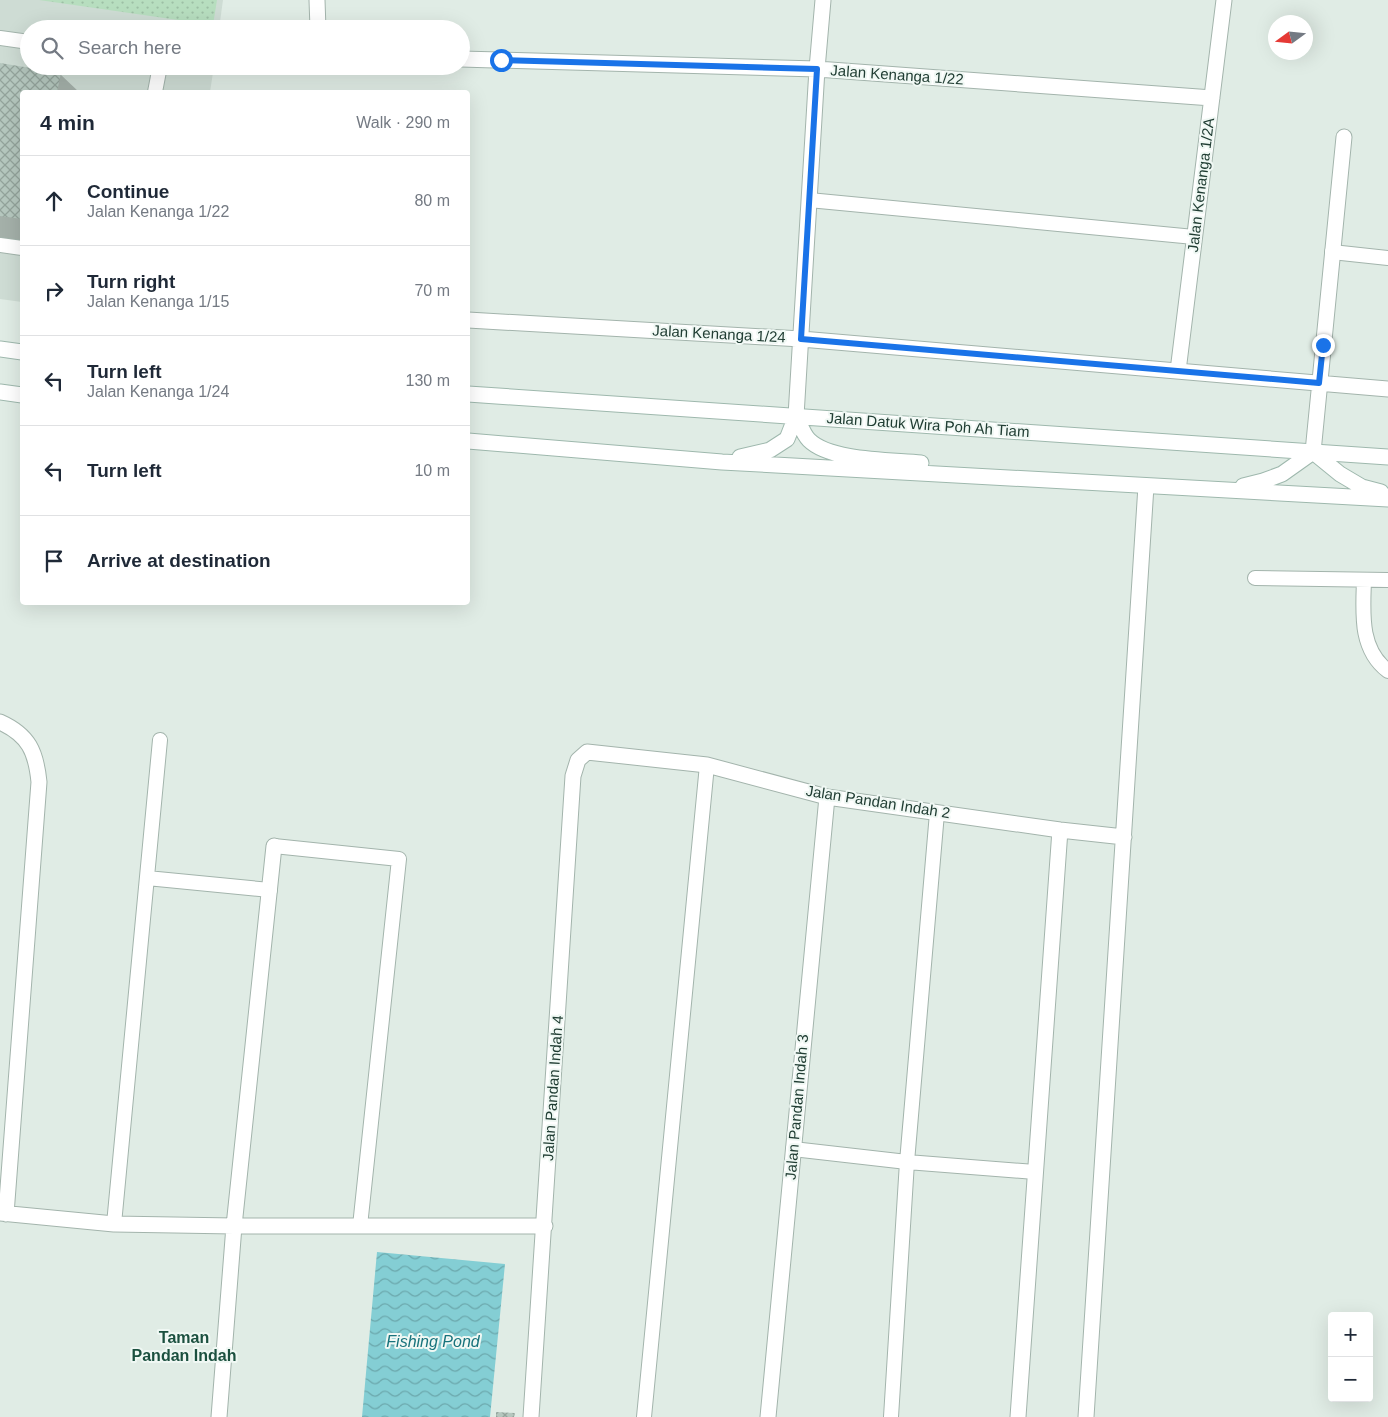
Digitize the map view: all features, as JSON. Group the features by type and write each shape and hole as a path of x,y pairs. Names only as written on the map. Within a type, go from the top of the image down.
{"street":[{"path":"317,0 318,20"},
{"path":"722,462 770,450 787,439 796,416 817,69 823,0"},
{"name":"Jalan Kenanga 1/2A","path":"1178,371 1224,0"},
{"name":"Jalan Kenanga 1/22","path":"470,59 817,69 1212,98"},
{"path":"1225,490 1263,481 1282,474 1312,452 1344,137"},
{"name":"Jalan Kenanga 1/24","path":"470,320 801,339 1388,389"},
{"path":"0,349 20,352"},
{"path":"0,392 20,395"},
{"name":"Jalan Datuk Wira Poh Ah Tiam","path":"470,394 1388,457"},
{"path":"796,416 808,439 822,450 844,456 935,464 1006,478"},
{"path":"470,441 722,462 1388,499"},
{"path":"1312,452 1340,474 1362,487 1388,494"},
{"path":"1086,1417 1146,486"},
{"path":"0,722 18,732 30,745 37,763 39,782 3,1214 114,1224 544,1226"},
{"name":"Jalan Pandan Indah 2","path":"578,760 587,752 707,765 827,797 1060,830 1124,837"},
{"name":"Jalan Pandan Indah 4","path":"531,1417 573,776 578,760"},
{"name":"Jalan Pandan Indah 3","path":"768,1417 827,797"},
{"path":"1018,1417 1034,1172 1060,830"},
{"path":"219,1417 234,1226 274,846"}],"lane":[{"path":"0,38 20,41"},
{"path":"155,90 158,75"},
{"path":"809,200 1194,237"},
{"path":"0,245 20,248"},
{"path":"1332,252 1388,258"},
{"path":"1255,578 1388,580"},
{"path":"1364,580 1363,621 1368,645 1380,665 1388,671"},
{"path":"114,1224 160,740"},
{"path":"644,1417 707,765"},
{"path":"891,1417 907,1162 937,812"},
{"path":"274,846 399,859 360,1226"},
{"path":"147,878 270,890"},
{"path":"793,1149 907,1162 1034,1172"}],"shaded area":[{"path":"0,0 223,0 220,20 20,20 20,75 213,75 210,90 20,90 20,302 0,299"}],"green space":[{"path":"39,0 217,0 214,20 178,20"}],"water":[{"name":"Fishing Pond","path":"377,1252 505,1264 490,1417 362,1417"}],"building":[{"path":"0,63 20,66 20,75 61,75 57,90 20,90 20,219 0,216"},
{"path":"496,1412 515,1413 514,1417 496,1417"}],"district":[{"name":"Taman Pandan Indah","path":"184,1346"}],"route":[{"path":"501,60 817,69 801,339 1319,383 1323,345"}]}
